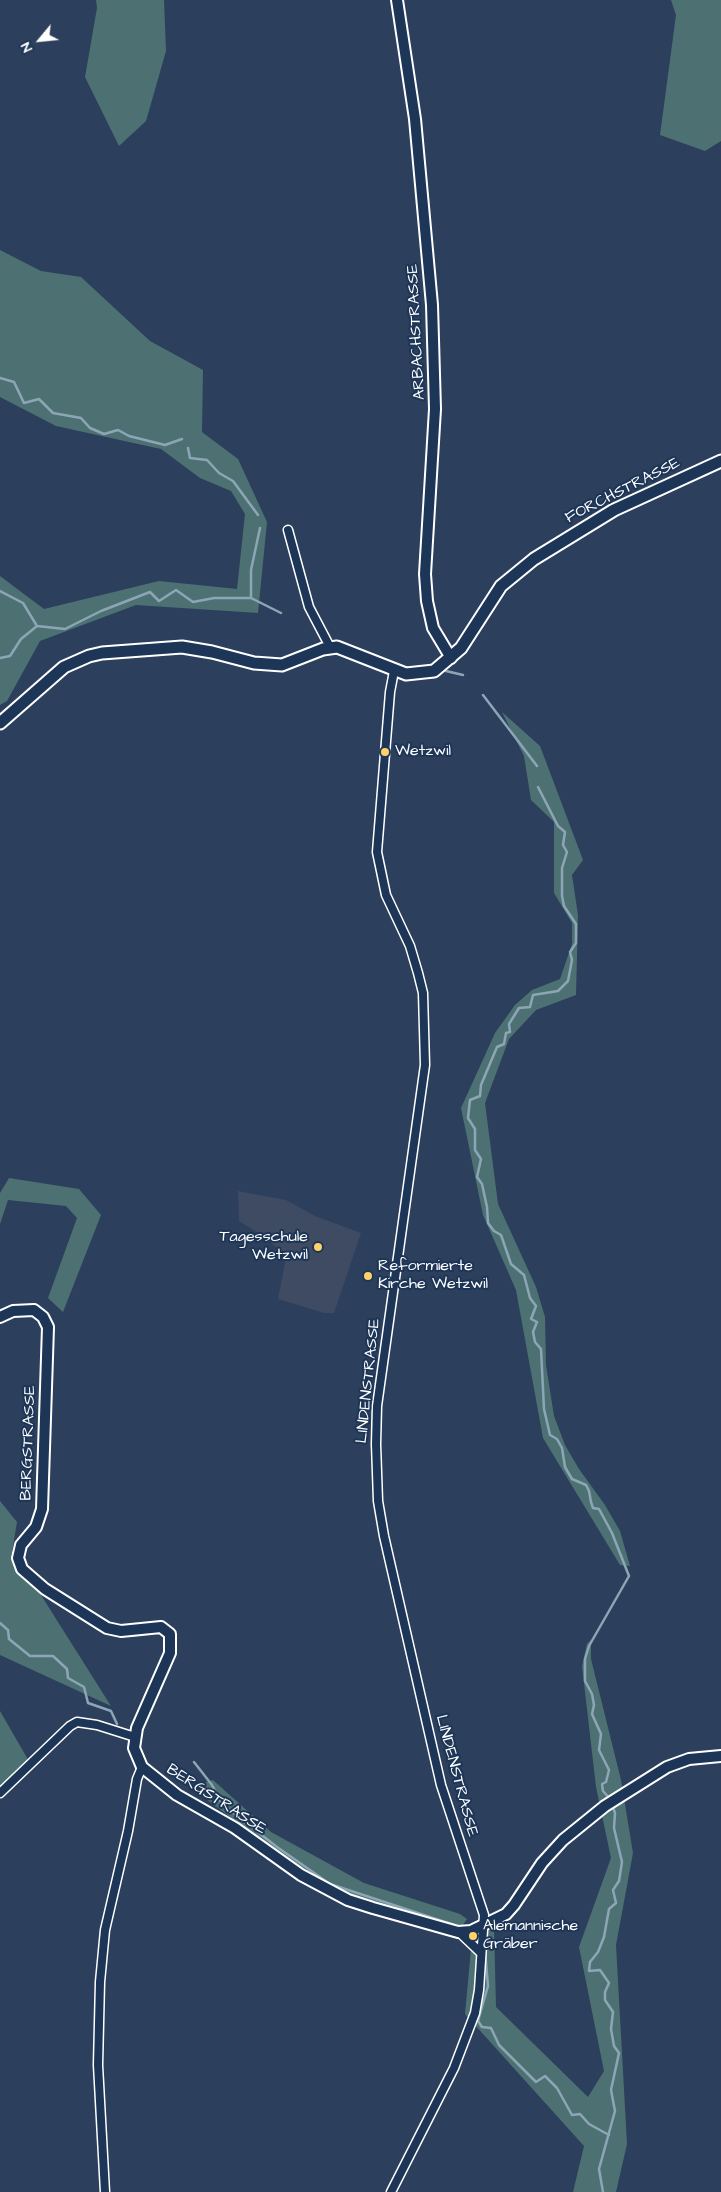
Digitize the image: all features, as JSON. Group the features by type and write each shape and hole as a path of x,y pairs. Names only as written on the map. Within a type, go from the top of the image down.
{"main road":[{"name":"FORCHSTRASSE","path":"330,647 344,648 394,671 415,675 429,673 451,658 468,639 492,597 534,559 614,510 721,461"},
{"path":"0,723 52,676 64,667 89,656 182,648 212,652 254,663 282,665 330,647"}],"street":[{"name":"ARBACHSTRASSE","path":"397,0 415,119 432,306 435,409 425,574 427,602 433,628 451,658"},
{"path":"288,530 309,607 330,647"},
{"name":"LINDENSTRASSE","path":"391,2192 458,2059 475,2013 479,1990 480,1952 484,1915 441,1785 384,1536 378,1491 377,1406 425,1065 422,993 418,973 410,946 386,895 377,852 390,692 394,671"},
{"name":"BERGSTRASSE","path":"0,1317 13,1312 34,1310 43,1317 48,1327 42,1510 36,1527 21,1545 18,1558 22,1568 45,1589 107,1628 121,1630 161,1627 170,1634 170,1653 140,1718 135,1737 134,1748 142,1767 177,1795 235,1828 302,1875 348,1900 460,1933"},
{"path":"0,1793 70,1726 77,1722 97,1724 135,1737"},
{"path":"480,1952 460,1933 483,1926 506,1914 542,1863 564,1840 605,1806 667,1767 688,1759 721,1756"},
{"path":"105,2192 98,2065 100,1982 105,1930 128,1831 137,1779 142,1767"}],"shaded area":[{"path":"238,1191 286,1200 315,1216 361,1233 334,1313 324,1313 278,1299 286,1257 270,1241 239,1221"}],"green space":[{"path":"96,0 164,0 166,51 146,121 119,146 85,77 97,8"},
{"path":"671,0 721,0 721,141 705,151 660,135 676,15"},
{"path":"0,250 41,271 81,277 150,341 203,370 202,432 238,459 267,522 258,613 136,605 40,641 7,701 0,705 0,576 44,609 159,581 237,589 245,514 231,491 200,478 161,449 56,426 0,397"},
{"path":"502,712 540,746 583,860 572,875 578,915 576,995 536,1010 509,1039 485,1103 498,1204 536,1287 545,1317 546,1365 554,1416 565,1445 620,1531 630,1566 620,1565 543,1438 516,1290 483,1215 461,1108 495,1033 515,1005 532,990 560,979 572,944 572,923 554,893 554,822 531,800 524,756"},
{"path":"9,1178 79,1189 101,1215 63,1312 48,1298 77,1218 66,1206 8,1200 0,1224 0,1193"},
{"path":"0,1501 17,1522 11,1558 34,1584 111,1706 0,1655"},
{"path":"591,1640 591,1659 621,1780 633,1853 616,1945 627,2144 616,2192 573,2192 584,2146 465,2014 472,1938 494,1928 496,2007 588,2097 604,2071 579,1947 611,1858 596,1787 582,1666 587,1644"},
{"path":"0,1711 30,1763 0,1793"},
{"path":"213,1780 271,1832 364,1883 460,1914 467,1919 458,1932 373,1908 312,1878 190,1787"}],"waterway":[{"path":"0,378 14,382 24,403 39,399 53,413 81,418 90,428 104,434 118,430 129,436 165,445 182,439"},
{"path":"188,448 190,458 207,460 219,473 233,481 258,515"},
{"path":"251,598 251,570 260,528"},
{"path":"0,591 23,603 37,626 65,629 101,611 150,592 159,601 176,590 193,602 214,598 251,598 281,613"},
{"path":"0,658 10,656 21,639 37,626"},
{"path":"446,671 463,675"},
{"path":"483,695 537,766"},
{"path":"538,787 558,826 565,832 563,845 567,852 562,868 562,896 564,906 576,924 576,943 570,952 572,960 568,981 558,991 533,995 530,1007 519,1008 509,1024 510,1032 506,1033 504,1044 497,1047 481,1085 480,1096 470,1100 468,1118 475,1129 475,1150 481,1159 477,1177 482,1184 488,1223 494,1231 501,1235 511,1264 524,1275 530,1298 536,1306 531,1319 537,1322 533,1332 535,1342 541,1349 544,1409 550,1435 557,1439 562,1448 565,1467 572,1479 586,1485 593,1508 599,1509 612,1533 629,1576 589,1646 585,1659 585,1681 592,1694 594,1705 592,1714 601,1734 599,1750 609,1770 606,1782 602,1784 603,1791 610,1799"},
{"path":"0,1623 8,1630 9,1639 30,1656 53,1656 67,1669 68,1678 84,1687 88,1703 111,1711 117,1724"},
{"path":"194,1762 212,1785 222,1804 277,1847 330,1884 457,1926"},
{"path":"603,2192 599,2169 615,2111 611,2090 619,2053 614,2046 611,2029 613,2012 605,2000 605,1992 609,1983 600,1970 589,1971 590,1962 598,1952 604,1937 609,1909 616,1903 613,1890 619,1881 622,1862 614,1828 615,1813 612,1804"},
{"path":"485,1951 488,1986 478,2021 482,2027 491,2028 499,2045 536,2082 545,2076 557,2088 572,2115 580,2114 589,2124 609,2135"}],"place":[{"name":"Wetzwil","path":"385,752"},
{"name":"Tagesschule Wetzwil","path":"318,1247"},
{"name":"Reformierte Kirche Wetzwil","path":"368,1276"},
{"name":"Alemannische Gräber","path":"473,1936"}]}
